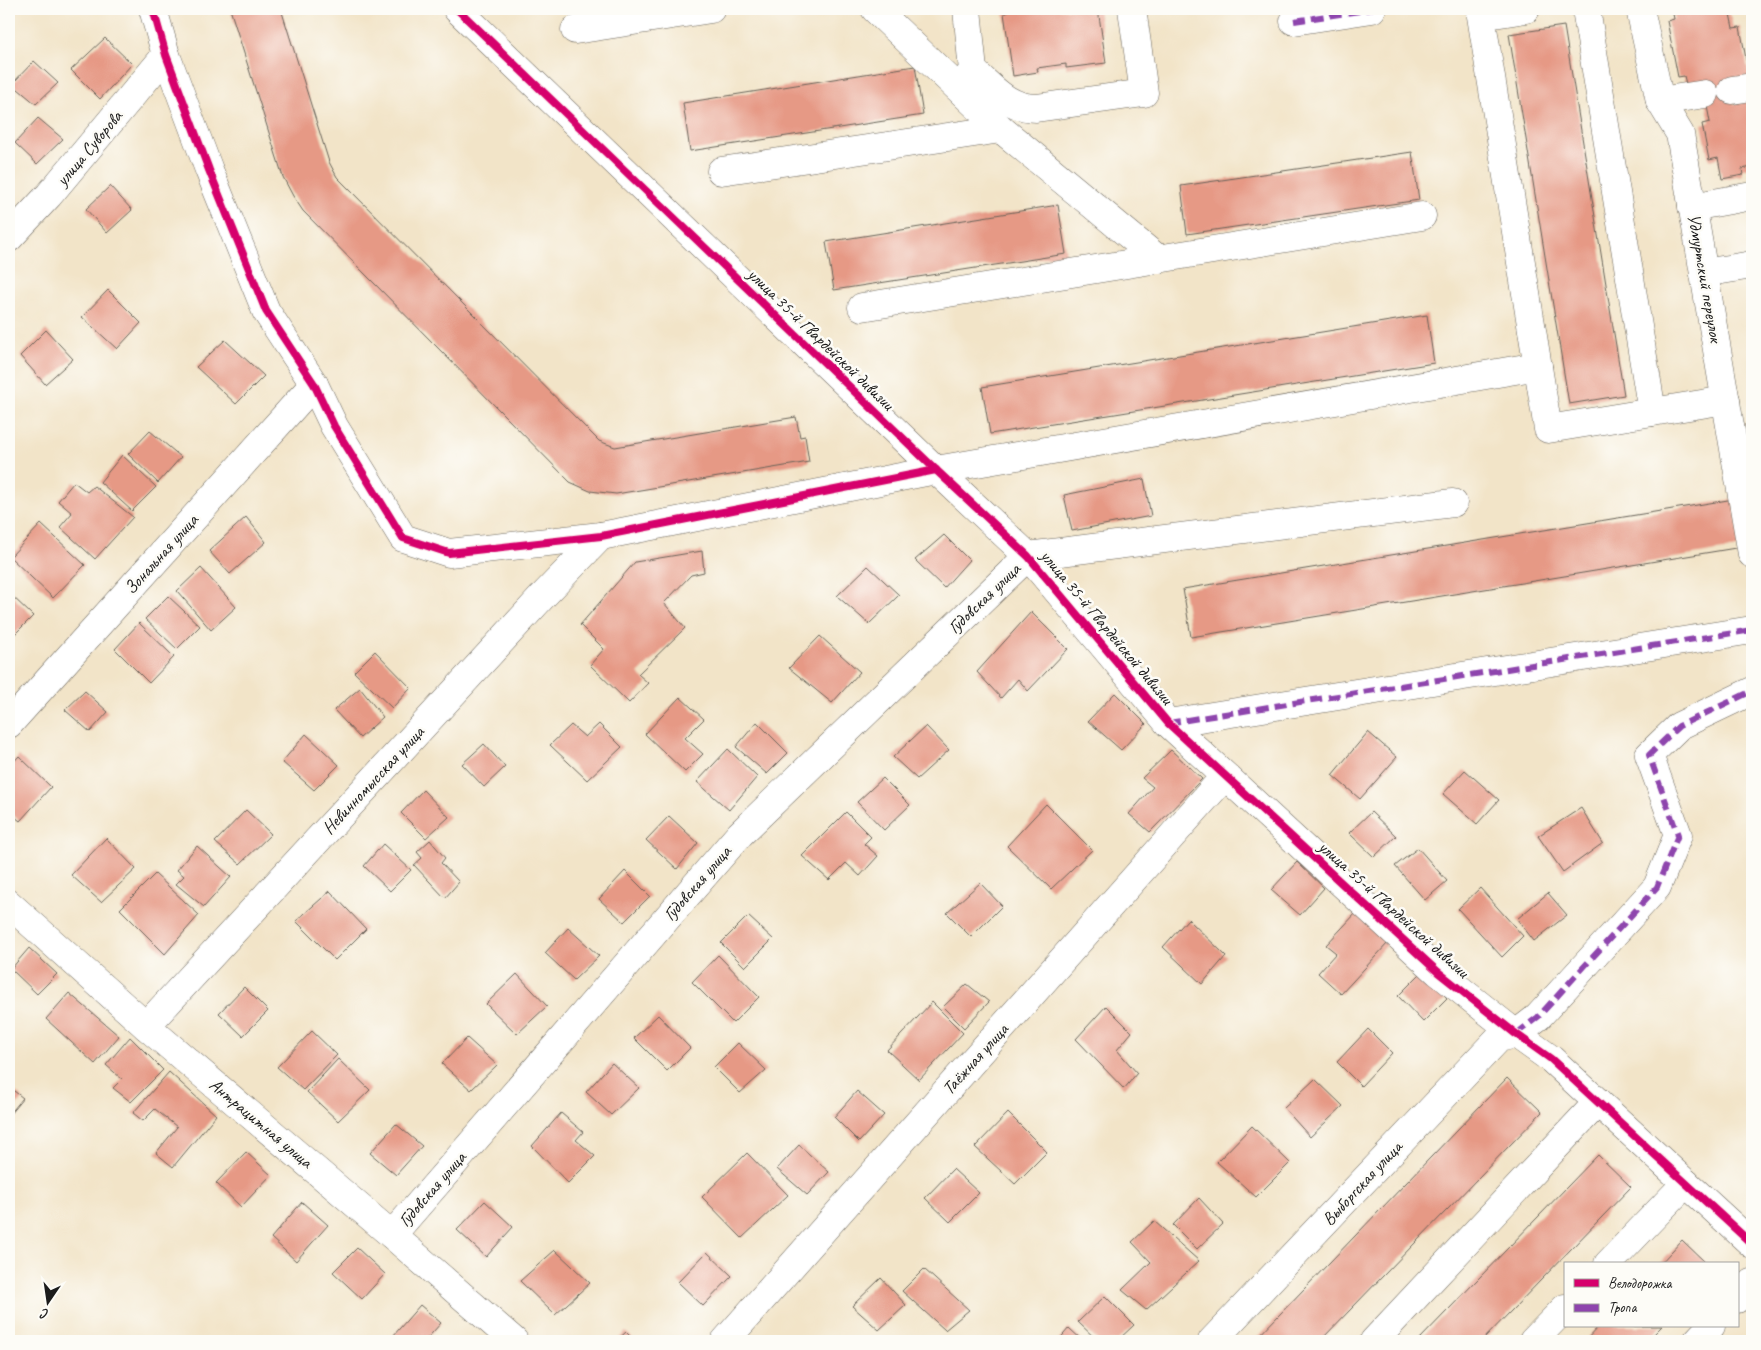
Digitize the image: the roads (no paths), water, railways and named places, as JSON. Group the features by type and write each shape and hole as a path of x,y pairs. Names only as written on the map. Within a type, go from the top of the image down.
{"street":[{"path":"153,9 166,55 208,170 266,311 314,384 334,426 403,538 449,553 602,536 936,470 1538,366"},
{"name":"улица 35-й Гвардейской дивизии","path":"457,9 936,470 1028,556 1168,723 1438,972 1516,1034 1551,1059 1752,1244"},
{"path":"575,30 711,9"},
{"path":"875,9 966,80 1004,97 1014,105 1024,108 1144,93 1132,9"},
{"path":"966,9 966,80 1001,129 1158,259"},
{"path":"1294,21 1372,9"},
{"path":"1526,9 1481,16 1548,429 1726,400"},
{"path":"1586,9 1652,412"},
{"name":"Удмуртский переулок","path":"1640,9 1660,101 1680,134 1752,554"},
{"name":"улица Суворова","path":"9,238 49,195 166,55"},
{"path":"1660,101 1704,94"},
{"path":"721,171 1001,129"},
{"path":"1692,207 1752,196"},
{"path":"862,307 1422,216"},
{"path":"1704,273 1752,265"},
{"name":"Зональная улица","path":"9,724 314,384"},
{"path":"1028,556 1453,503"},
{"name":"Невинномысская улица","path":"146,1026 542,597 602,536"},
{"name":"Гудовская улица","path":"392,1235 740,834 1028,556"},
{"path":"1168,723 1752,630"},
{"name":"Выборгская улица","path":"1212,1341 1498,1038 1516,1034 1538,1017 1657,887 1678,835 1649,755 1680,726 1752,691"},
{"name":"Таёжная улица","path":"725,1341 1225,776"},
{"name":"Антрацитная улица","path":"9,904 146,1026 514,1341"},
{"path":"1374,1341 1598,1102"},
{"path":"1610,1262 1686,1183"},
{"path":"1738,1298 1752,1284"},
{"path":"1533,1341 1564,1309"},
{"path":"1697,1341 1709,1328"}]}
